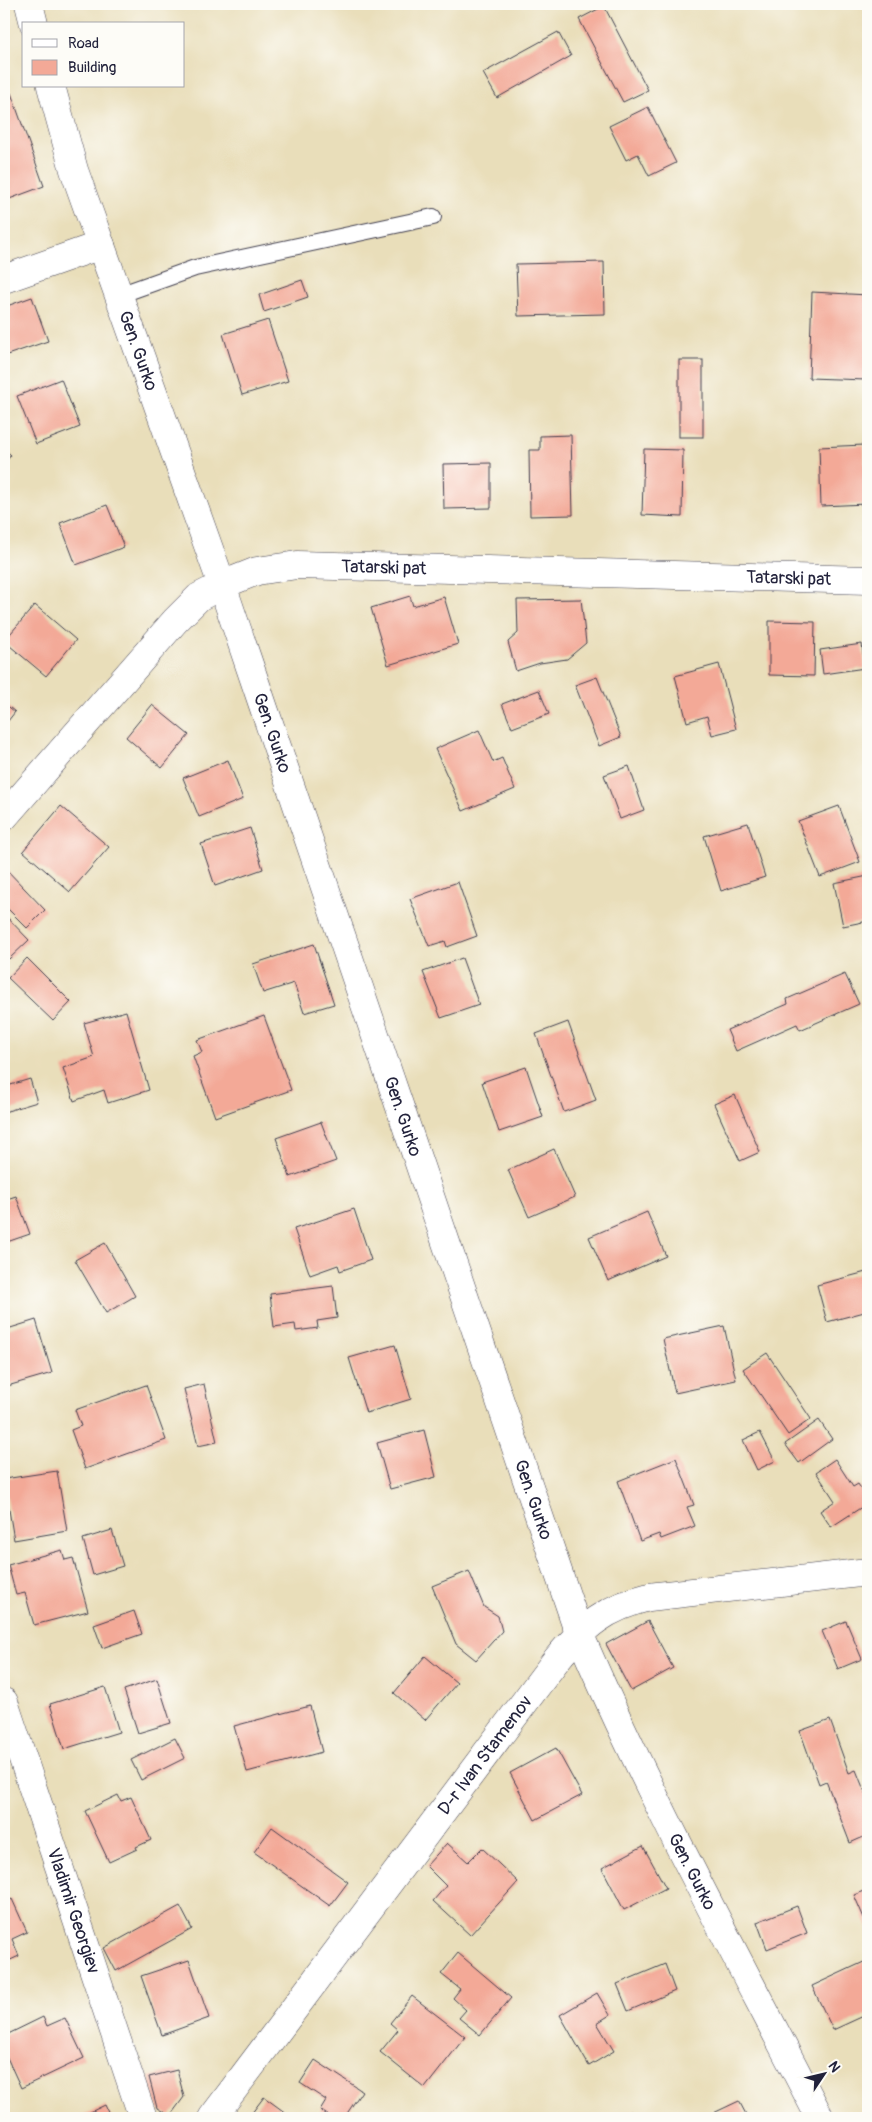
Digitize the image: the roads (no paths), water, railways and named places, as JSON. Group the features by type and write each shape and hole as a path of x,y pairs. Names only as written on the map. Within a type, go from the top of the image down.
{"street":[{"path":"29,4 34,22"},
{"name":"Gen. Gurko","path":"52,88 74,170 222,585 579,1633 612,1709 662,1810 820,2118"},
{"path":"4,279 101,245"},
{"name":"Tatarski pat","path":"4,818 175,621 199,597 222,585 257,571 297,565 868,583"},
{"name":"D-r Ivan Stamenov","path":"212,2118 557,1659 579,1633 604,1614 627,1602 649,1597 868,1572"},
{"name":"Vladimir Georgiev","path":"4,1703 143,2118"}],"lane":[{"path":"119,295 195,268 433,218"}]}
